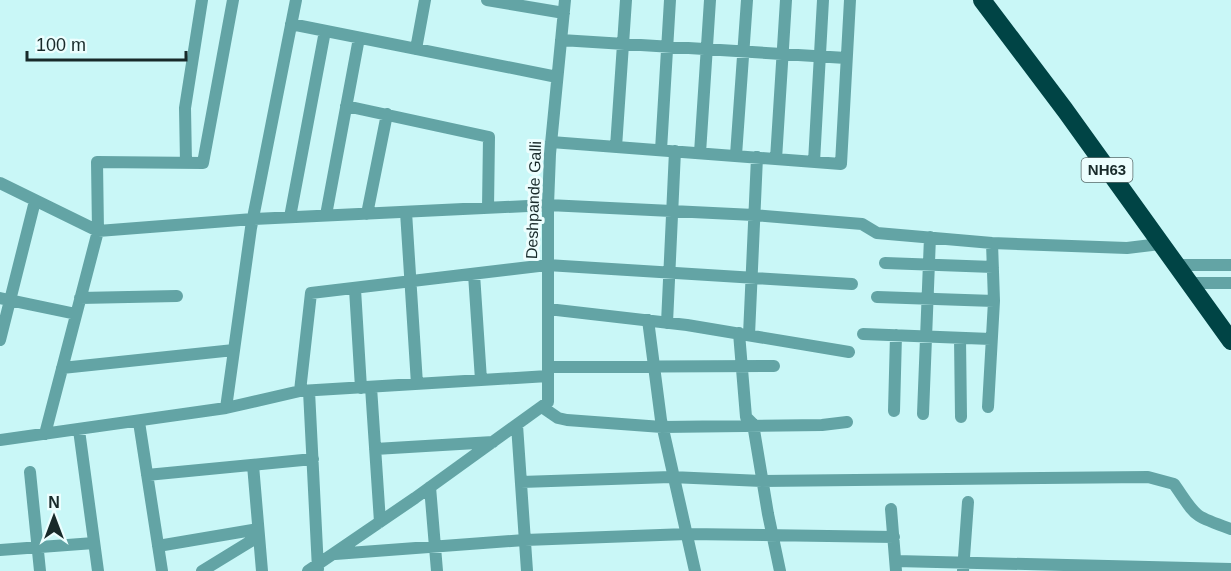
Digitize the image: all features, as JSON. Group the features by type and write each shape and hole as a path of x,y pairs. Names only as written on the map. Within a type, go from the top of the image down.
{"highway":[{"name":"NH63","path":"982,0 1065,110 1231,342"}],"street":[{"path":"186,163 185,108 202,0"},
{"path":"45,434 98,231 97,162 202,163 233,0"},
{"path":"226,408 253,219 296,0"},
{"path":"416,49 425,0"},
{"path":"487,0 564,13"},
{"name":"Deshpande Galli","path":"545,404 548,371 547,266 551,142 565,0"},
{"path":"616,147 621,44 626,0"},
{"path":"660,150 670,0"},
{"path":"700,153 710,0"},
{"path":"736,156 747,0"},
{"path":"776,159 786,0"},
{"path":"814,162 823,0"},
{"path":"551,142 841,164 850,0"},
{"path":"291,24 557,77"},
{"path":"290,217 325,31"},
{"path":"326,215 358,38"},
{"path":"561,40 846,58"},
{"path":"346,106 489,137 488,208"},
{"path":"367,214 387,114"},
{"path":"667,323 675,152"},
{"path":"757,157 752,277 741,366 746,417 753,424 780,571"},
{"path":"0,183 98,231 253,219 548,205 754,215 862,224 877,233 992,243 1126,248 1160,244"},
{"path":"0,340 5,299 35,201"},
{"path":"406,212 417,384"},
{"path":"923,414 930,237"},
{"path":"988,407 994,301 992,243"},
{"path":"885,263 993,267"},
{"path":"1175,265 1231,265"},
{"path":"315,569 313,459 305,391 311,293 547,266 852,284"},
{"path":"474,274 481,380"},
{"path":"1189,283 1231,283"},
{"path":"355,289 375,449 380,522"},
{"path":"80,298 177,296"},
{"path":"877,297 994,301"},
{"path":"5,299 76,314"},
{"path":"548,309 648,320 849,352"},
{"path":"648,320 671,477 695,571"},
{"path":"862,334 991,339"},
{"path":"894,411 896,335"},
{"path":"960,338 961,417"},
{"path":"62,368 234,350"},
{"path":"0,440 139,422 226,408 305,391 481,380 548,371 654,366 774,366"},
{"path":"315,569 545,404 558,418 567,420 662,427 753,424 822,425 847,422"},
{"path":"139,422 162,571"},
{"path":"517,425 527,571"},
{"path":"79,430 98,571"},
{"path":"375,449 493,442"},
{"path":"147,475 313,459"},
{"path":"253,465 262,571"},
{"path":"30,472 40,571"},
{"path":"521,482 671,477 762,481 1148,477 1174,484 1186,505 1199,518 1231,529"},
{"path":"430,488 437,571"},
{"path":"963,567 968,502"},
{"path":"891,509 896,566 1231,569"},
{"path":"158,546 259,533"},
{"path":"202,571 259,533"},
{"path":"333,554 525,540 687,534 894,537"},
{"path":"0,550 94,543"}]}
